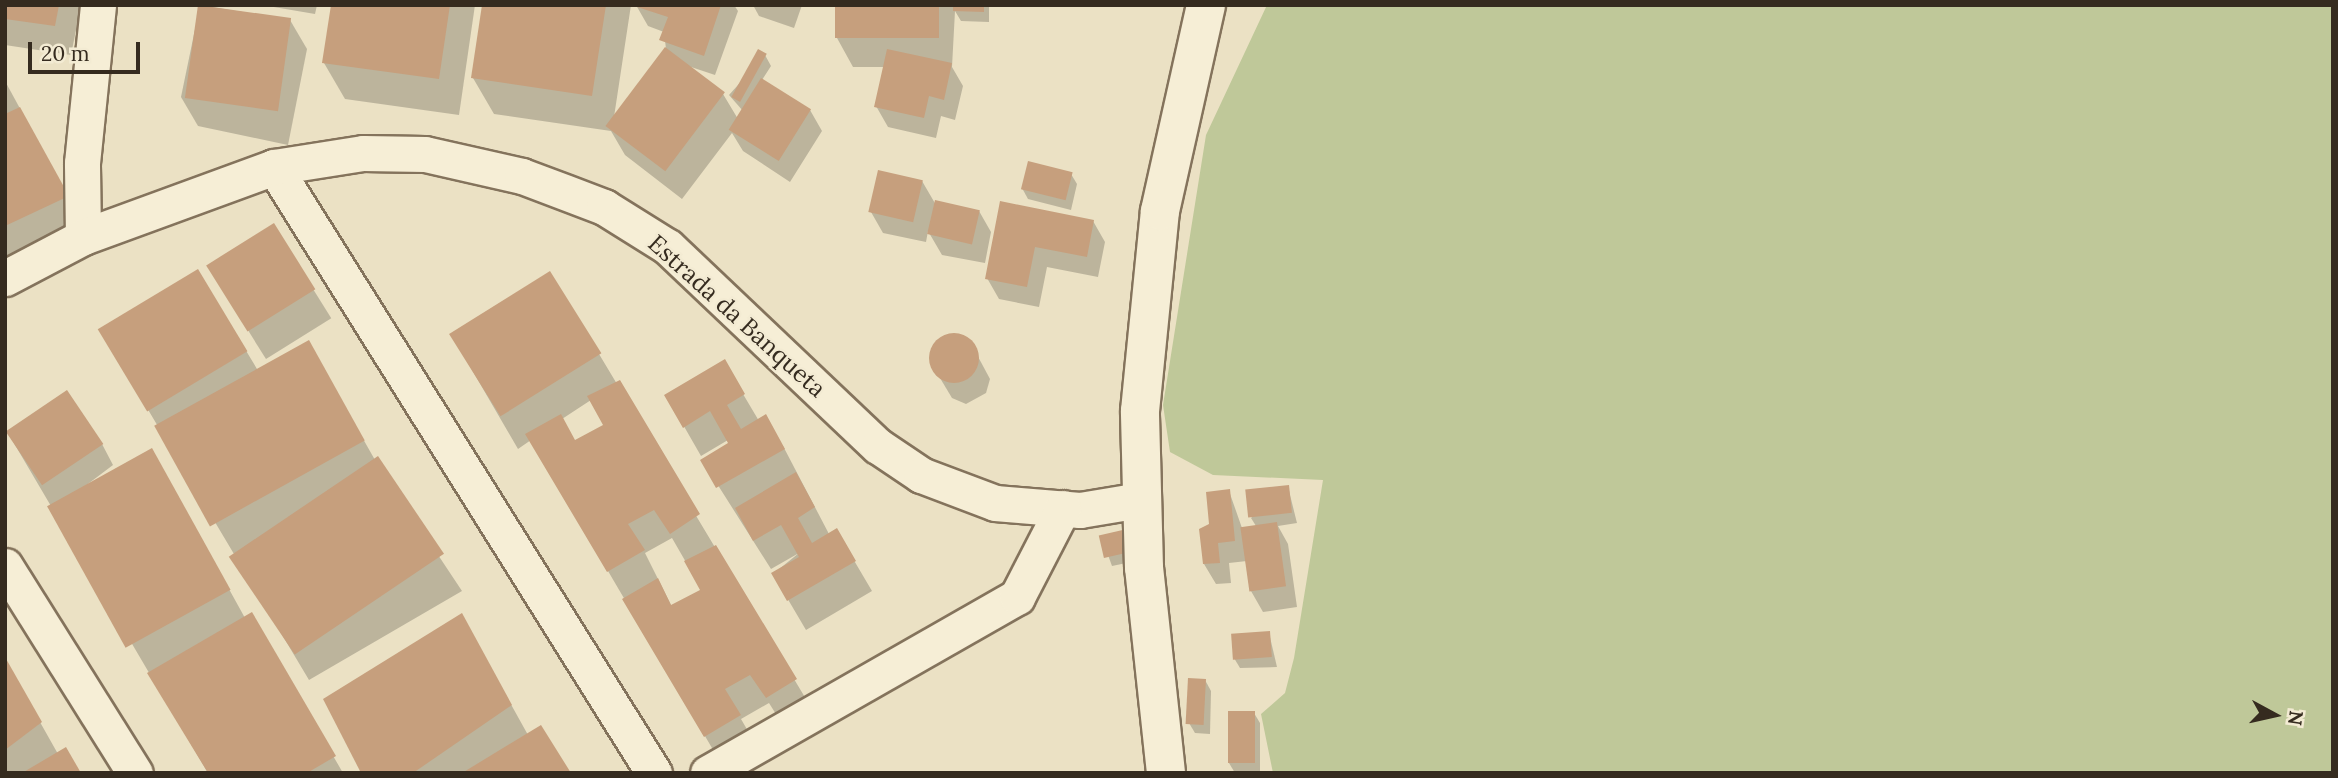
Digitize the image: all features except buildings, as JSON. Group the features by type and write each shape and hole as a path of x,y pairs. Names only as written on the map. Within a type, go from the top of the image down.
{"street":[{"path":"83,237 82,163 99,5"},
{"path":"1166,773 1140,500 1140,411 1160,211 1206,5"},
{"name":"Estrada da Banqueta","path":"5,278 83,237 274,167 363,153 425,154 522,176 604,207 668,247 878,446 921,475 995,503 1063,508 1140,500"},
{"path":"274,167 654,773"},
{"path":"708,773 1017,597 1063,508"},
{"path":"5,566 135,773"}],"green space":[{"path":"1267,5 2333,5 2333,773 1273,773 1261,714 1285,693 1294,658 1323,480 1213,475 1170,452 1163,405 1206,135"}]}
